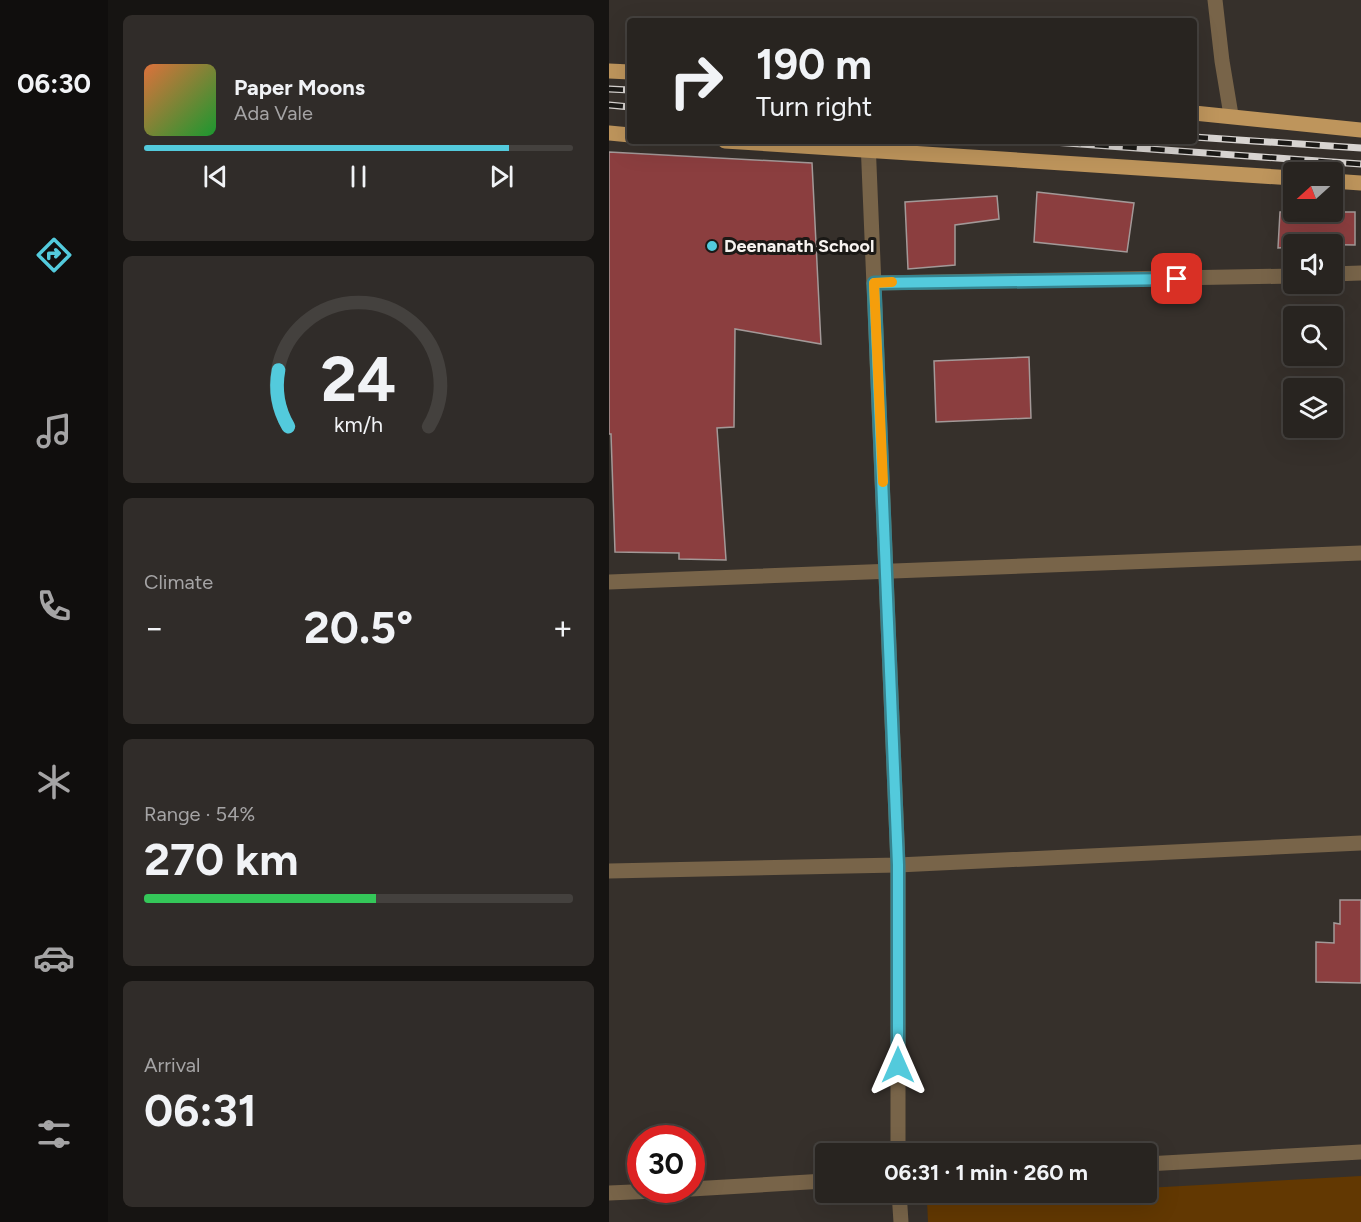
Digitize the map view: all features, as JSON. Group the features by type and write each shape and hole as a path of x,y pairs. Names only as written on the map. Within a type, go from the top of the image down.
{"main road":[{"path":"609,71 627,72"},
{"path":"1197,112 1361,130"},
{"path":"609,134 627,135"},
{"path":"811,144 868,146 1283,177"},
{"path":"1343,182 1361,183"}],"street":[{"path":"1215,0 1231,115"},
{"path":"868,146 898,865 898,1143"},
{"path":"1343,274 1361,273"},
{"path":"874,283 1283,276"},
{"path":"609,582 1361,553"},
{"path":"609,871 898,865 1361,843"},
{"path":"1157,1163 1361,1152"},
{"path":"705,1188 815,1183"},
{"path":"609,1193 627,1192"},
{"path":"900,1203 901,1222"}],"shaded area":[{"path":"1361,1176 1361,1222 928,1222 927,1203 1157,1203 1157,1187"}],"building":[{"name":"Deenanath School","path":"609,152 812,163 821,344 735,329 734,427 717,428 726,560 679,559 679,553 615,552 611,434 609,434"},
{"path":"1037,192 1134,203 1127,252 1034,242"},
{"path":"997,196 999,219 955,225 955,265 908,269 905,202"},
{"path":"1280,212 1283,212 1283,222 1343,222 1343,212 1355,212 1355,245 1343,245 1343,234 1283,234 1283,248 1278,248"},
{"path":"1029,357 1031,418 936,422 934,361"},
{"path":"1340,900 1361,900 1361,983 1316,982 1316,942 1334,943 1334,923 1340,924"}],"railway":[{"path":"609,89 627,90"},
{"path":"609,105 627,107"},
{"path":"1197,137 1361,148"},
{"path":"1081,144 1361,164"}],"slow traffic":[{"path":"883,482 874,283 892,282"}],"place":[{"name":"Deenanath School","path":"712,246"}],"route":[{"path":"898,1065 898,865 874,283 1177,279"}]}
